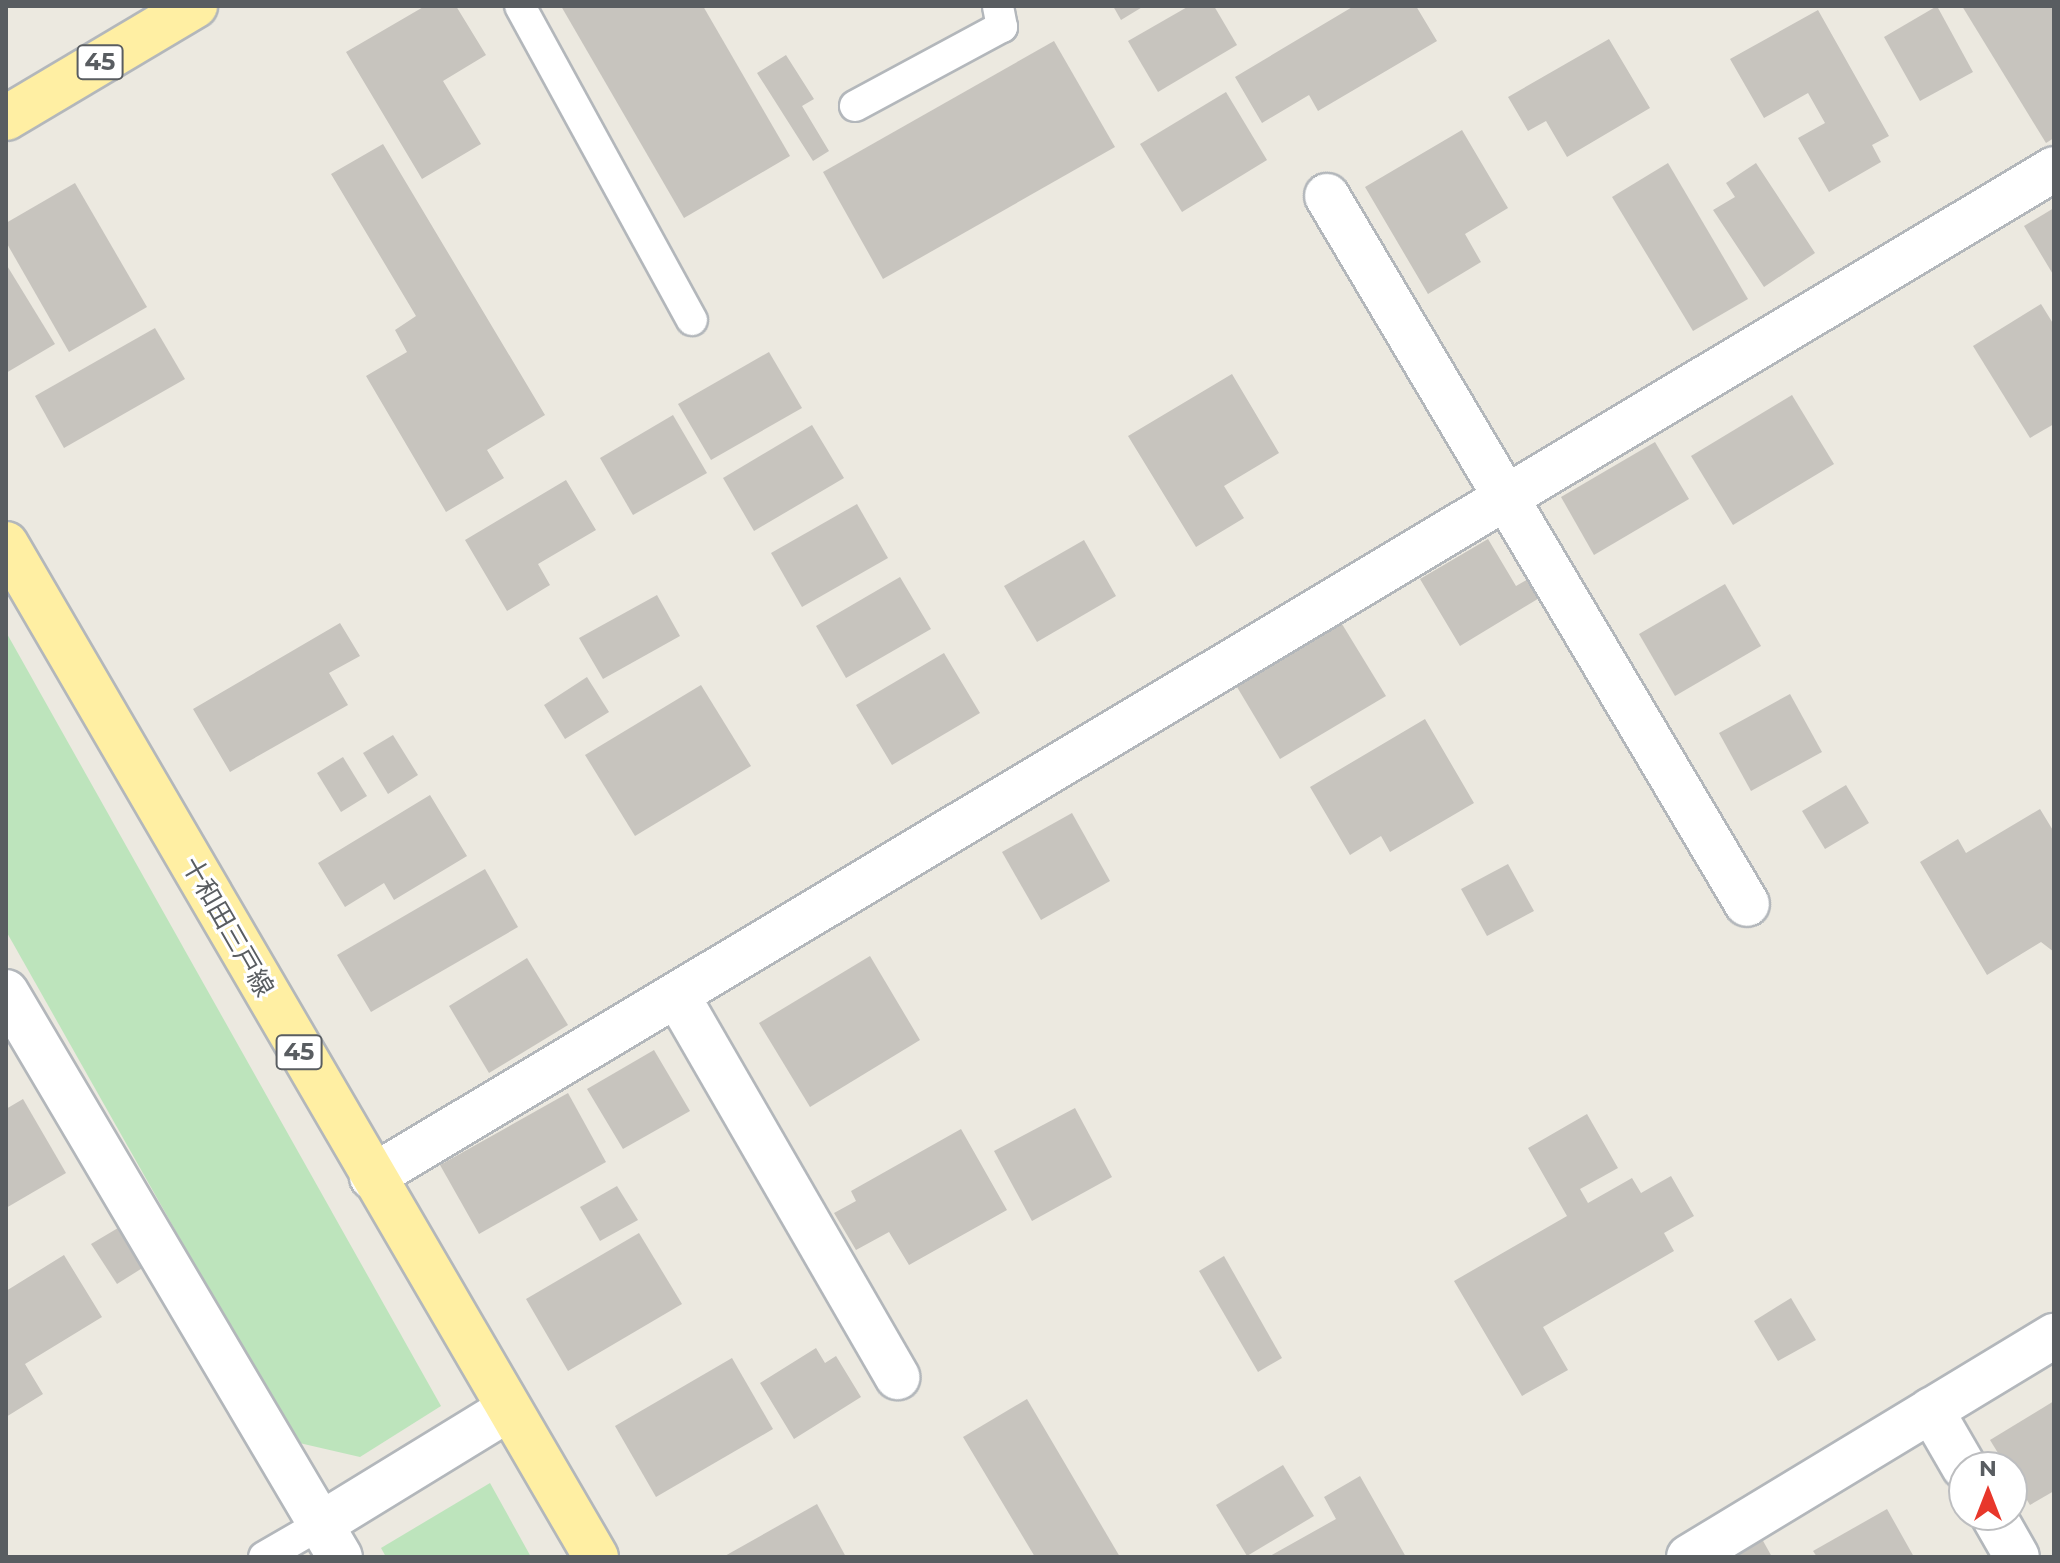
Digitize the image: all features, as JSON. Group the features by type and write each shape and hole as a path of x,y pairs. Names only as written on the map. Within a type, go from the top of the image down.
{"main road":[{"name":"45","path":"6,118 195,6"},
{"name":"十和田三戸線","path":"6,544 596,1557"}],"street":[{"path":"372,1177 678,997 1505,495 2054,169"},
{"path":"1327,196 1747,904"},
{"path":"6,992 331,1540 509,1409"},
{"path":"678,997 897,1377"},
{"path":"1689,1557 2054,1336"},
{"path":"1931,1410 1955,1451"},
{"path":"2002,1531 2017,1557"}],"lane":[{"path":"520,6 692,320"},
{"path":"855,106 1002,27 998,6"},
{"path":"264,1557 331,1540"}],"green space":[{"path":"6,632 441,1406 360,1457 295,1442 6,931"},
{"path":"490,1483 531,1557 386,1557 381,1548"}],"building":[{"path":"425,6 456,6 486,55 443,81 481,144 422,179 346,52"},
{"path":"561,6 703,6 790,156 684,218"},
{"path":"1113,6 1144,6 1121,20"},
{"path":"1189,6 1214,6 1237,45 1158,92 1128,41"},
{"path":"1354,6 1416,6 1437,41 1318,111 1309,95 1262,123 1235,77"},
{"path":"1937,6 1973,72 1920,101 1884,37"},
{"path":"1962,6 2054,6 2054,138 2046,143"},
{"path":"1818,10 1889,136 1872,145 1881,162 1829,192 1798,138 1825,123 1808,93 1764,118 1730,59"},
{"path":"1609,39 1650,108 1567,157 1546,121 1528,131 1508,97"},
{"path":"1054,41 1115,147 883,279 823,172"},
{"path":"786,55 814,99 802,106 829,151 813,161 757,73"},
{"path":"1226,92 1267,160 1182,212 1140,144"},
{"path":"1462,130 1508,208 1465,234 1481,262 1428,294 1365,187"},
{"path":"383,144 545,415 487,450 504,478 446,512 366,376 407,352 395,330 416,316 331,174"},
{"path":"1668,163 1748,299 1693,331 1612,197"},
{"path":"1756,163 1815,253 1764,287 1713,210 1735,197 1726,183"},
{"path":"75,183 147,307 69,352 6,242 6,223"},
{"path":"2054,208 2054,276 2024,226"},
{"path":"6,264 55,344 6,373"},
{"path":"2041,304 2054,325 2054,424 2030,438 1973,346"},
{"path":"155,328 185,379 64,448 35,396"},
{"path":"769,352 802,408 711,460 678,404"},
{"path":"1232,374 1279,453 1224,486 1244,518 1196,547 1128,436"},
{"path":"1792,395 1834,464 1733,525 1691,456"},
{"path":"673,415 707,473 633,515 600,458"},
{"path":"812,425 844,478 754,531 723,478"},
{"path":"1655,442 1689,499 1594,555 1561,497"},
{"path":"566,480 596,530 538,564 550,585 507,611 465,540"},
{"path":"857,504 888,558 802,607 771,553"},
{"path":"1488,539 1516,586 1530,578 1541,597 1460,646 1420,579"},
{"path":"1084,540 1116,596 1037,642 1004,586"},
{"path":"900,577 931,629 846,678 816,626"},
{"path":"1725,584 1761,646 1675,696 1639,634"},
{"path":"657,595 680,636 603,679 579,638"},
{"path":"340,623 360,656 329,673 348,705 230,772 193,709"},
{"path":"1342,624 1386,696 1280,759 1237,687"},
{"path":"944,653 980,713 892,765 856,705"},
{"path":"587,677 609,712 565,739 544,705"},
{"path":"701,685 751,766 635,836 585,755"},
{"path":"1790,694 1822,752 1751,791 1719,733"},
{"path":"1425,719 1474,803 1390,852 1381,836 1350,855 1310,787"},
{"path":"393,735 418,775 388,794 363,753"},
{"path":"343,757 367,796 341,812 317,773"},
{"path":"1846,785 1869,823 1825,849 1802,811"},
{"path":"430,795 467,856 394,900 384,883 345,907 318,863"},
{"path":"2040,809 2054,832 2054,952 2041,942 1987,975 1920,862 1958,839 1966,853"},
{"path":"1072,813 1110,881 1041,920 1002,852"},
{"path":"1508,864 1534,911 1487,936 1461,889"},
{"path":"485,869 518,927 371,1012 337,955"},
{"path":"870,956 920,1040 810,1107 759,1023"},
{"path":"527,958 568,1025 489,1073 449,1006"},
{"path":"654,1050 690,1111 623,1149 587,1089"},
{"path":"568,1093 606,1162 479,1234 440,1165"},
{"path":"23,1099 66,1173 6,1208 6,1109"},
{"path":"1075,1108 1112,1177 1032,1221 994,1151"},
{"path":"1587,1114 1618,1168 1580,1189 1588,1203 1632,1178 1641,1193 1671,1176 1694,1216 1664,1233 1674,1251 1543,1327 1568,1370 1522,1396 1454,1281 1567,1216 1528,1148"},
{"path":"961,1129 1007,1210 909,1265 889,1232 856,1250 834,1213 856,1201 851,1191"},
{"path":"617,1186 638,1220 600,1241 580,1207"},
{"path":"118,1228 144,1267 117,1284 91,1244"},
{"path":"639,1233 682,1304 568,1371 526,1299"},
{"path":"64,1255 102,1317 25,1364 43,1394 6,1417 6,1291"},
{"path":"1224,1256 1282,1358 1258,1372 1199,1271"},
{"path":"1791,1298 1816,1340 1778,1361 1754,1321"},
{"path":"816,1348 825,1363 836,1356 861,1397 794,1439 760,1383"},
{"path":"732,1358 773,1429 656,1497 615,1426"},
{"path":"1027,1399 1120,1557 1035,1557 963,1437"},
{"path":"2054,1401 2054,1491 2030,1505 2028,1451 1997,1451 1990,1440"},
{"path":"1283,1465 1314,1516 1247,1556 1216,1505"},
{"path":"1360,1476 1406,1557 1268,1557 1336,1519 1324,1497"},
{"path":"817,1504 846,1557 723,1557"},
{"path":"1887,1509 1914,1557 1817,1557 1813,1551"},
{"path":"1762,1539 1772,1557 1730,1557"}]}
